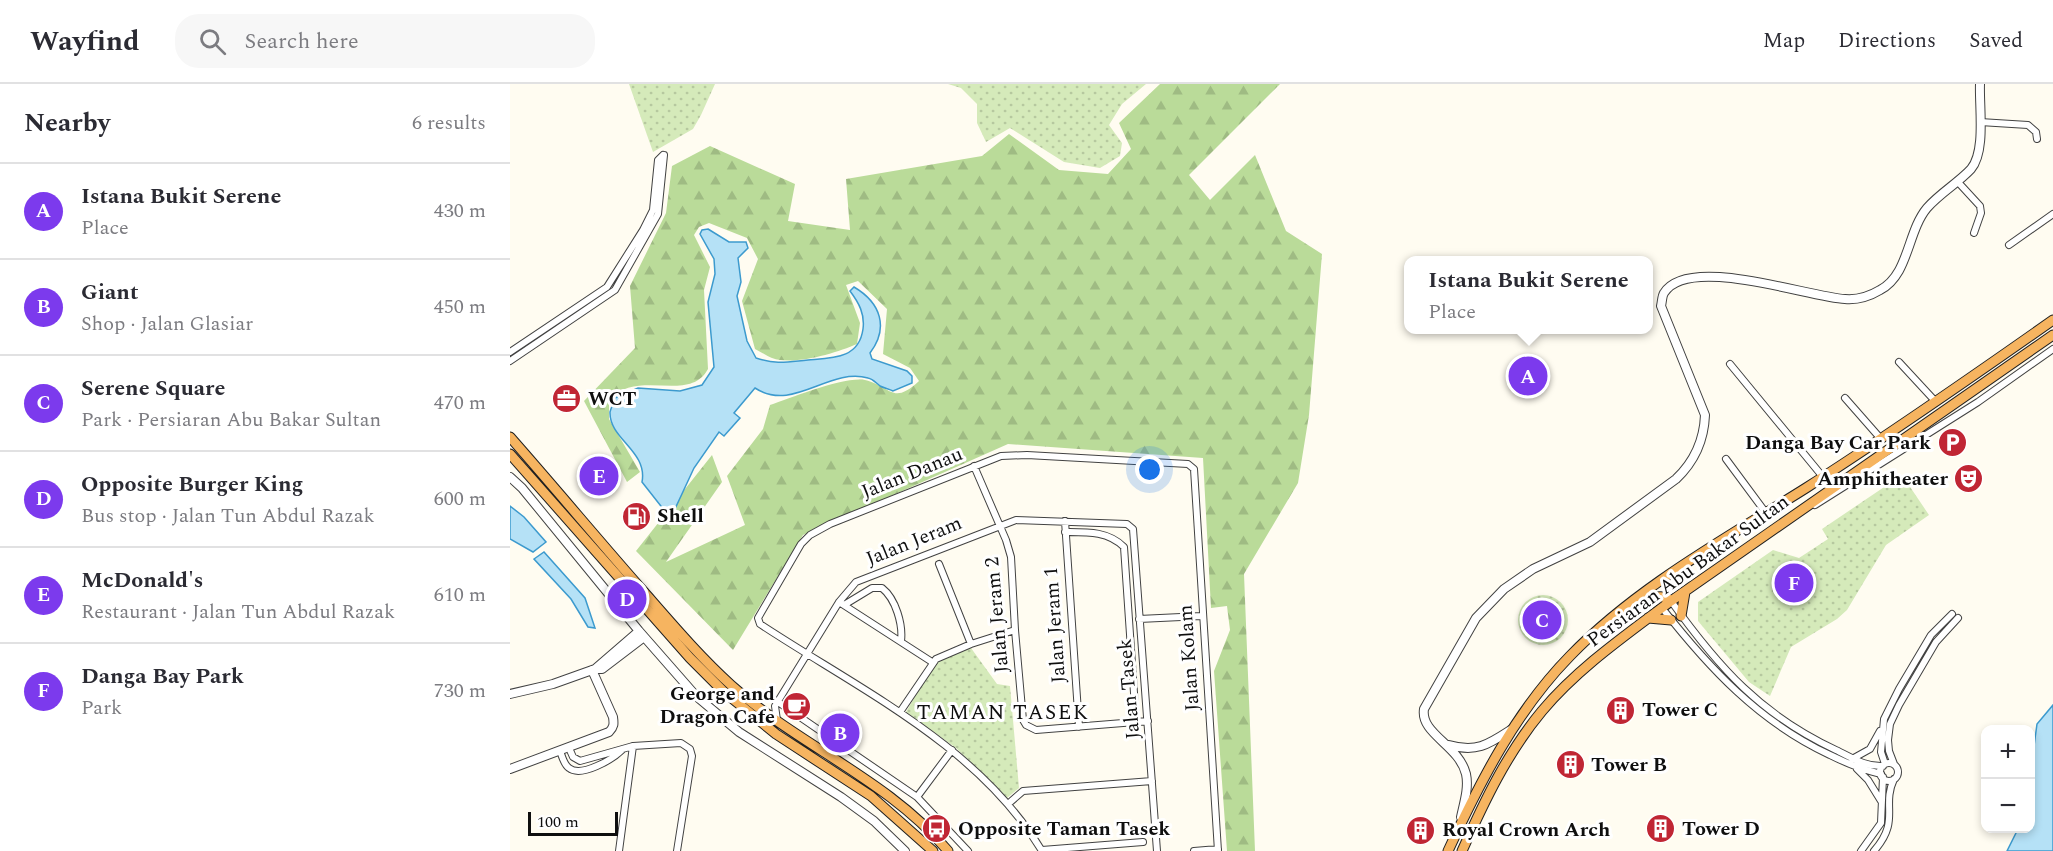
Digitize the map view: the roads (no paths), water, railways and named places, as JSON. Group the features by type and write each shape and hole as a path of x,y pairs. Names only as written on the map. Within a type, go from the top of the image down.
{"highway":[{"name":"Persiaran Abu Bakar Sultan","path":"1448,851 1485,777 1515,727 1548,680 1586,641 1649,588 1881,439 2053,320"},
{"name":"Persiaran Abu Bakar Sultan","path":"1462,851 1493,785 1523,737 1542,710 1580,672 1671,601 2053,335"},
{"path":"510,437 694,648 732,686 760,709 873,785 924,826 948,851"},
{"path":"510,454 690,658 723,690 776,734 871,796 933,851"},
{"path":"1662,608 1658,596 1660,588 1714,546"},
{"path":"1682,616 1685,592"},
{"path":"1586,641 1627,613 1658,596 1666,597 1671,601"},
{"path":"1648,618 1671,620"}],"street":[{"path":"1459,827 1466,797 1466,776 1460,761 1448,744 1426,724 1423,716 1476,618 1517,578 1590,542 1676,479 1687,469 1697,453 1704,430 1705,415 1661,306 1663,294 1669,287 1680,281 1703,276 1783,286 1846,299 1867,296 1882,289 1895,277 1918,221 1927,209 1970,170 1978,159 1980,84"},
{"path":"1980,122 2028,125 2036,132 2037,139"},
{"path":"510,352 607,287 653,210 658,159 664,155 658,214 615,290 510,361"},
{"path":"1957,181 1980,206 1981,213 1974,233"},
{"path":"2009,244 2053,214"},
{"path":"1802,511 1826,500 1978,402 2053,349"},
{"path":"1899,362 1936,402"},
{"path":"1730,364 1823,477"},
{"path":"1845,398 1881,439"},
{"name":"Jalan Danau","path":"807,655 760,624 758,618 805,539 830,524 1001,456 1027,455 1191,465"},
{"path":"1726,459 1766,513"},
{"name":"Jalan Kolam","path":"1191,465 1194,469 1218,850 1194,851"},
{"name":"Jalan Jeram 2","path":"974,466 1000,525 1011,557 1023,720 1030,729 1079,727"},
{"path":"510,477 522,488 685,684 715,714 739,732 841,796 874,821 905,851"},
{"name":"Jalan Jeram","path":"776,704 856,582 1016,520 1131,525"},
{"name":"Jalan Jeram 1","path":"1065,521 1079,727"},
{"name":"Jalan Tasek","path":"1131,525 1157,851"},
{"name":"Jalan Tasek","path":"1065,532 1097,532 1116,539 1124,547 1136,722"},
{"path":"939,564 971,644"},
{"path":"842,603 872,588 882,588 890,597 900,621 901,641"},
{"path":"1671,601 1728,673 1763,707 1851,762 1863,774 1882,802"},
{"path":"842,603 932,662"},
{"path":"1662,608 1721,678 1767,718 1796,738 1887,780 1894,779"},
{"path":"1139,619 1202,616"},
{"path":"1851,762 1870,749 1899,689 1931,635 1955,616 1936,642 1890,724 1889,751 1898,771 1890,786 1890,823 1887,834 1874,851"},
{"path":"900,712 932,662 971,644 1015,630"},
{"path":"593,670 610,665 642,634"},
{"path":"510,694 578,677 593,670 642,634"},
{"path":"807,655 900,712 952,750 1008,804 1022,820 1042,851 1143,842"},
{"path":"600,685 610,665"},
{"path":"510,770 612,729 613,717 593,670"},
{"path":"578,677 600,685"},
{"path":"760,709 776,704"},
{"path":"776,704 778,721"},
{"path":"776,704 916,797 968,851"},
{"path":"1861,851 1881,823 1884,765 1881,752 1884,719"},
{"path":"1079,727 1148,721"},
{"path":"1448,744 1464,748 1478,748 1515,727"},
{"path":"569,748 573,757 580,761 633,746 681,743 690,749 692,756 677,851"},
{"path":"619,851 633,746"},
{"path":"560,751 568,768 582,771 601,764 622,750"},
{"path":"916,797 952,750"},
{"path":"1851,762 1874,766 1894,764"},
{"path":"1008,804 1023,791 1152,781"}],"water":[{"path":"708,229 729,242 746,242 748,248 738,258 741,282 737,296 747,341 756,358 770,362 788,362 835,357 850,351 856,346 863,329 861,309 850,291 854,287 871,301 879,317 879,334 870,353 872,359 907,371 912,376 912,383 893,391 880,386 873,380 854,376 839,378 797,393 783,395 769,394 755,388 734,413 740,418 724,436 719,432 694,468 674,511 664,510 642,482 639,462 615,430 610,412 615,398 638,388 680,391 702,385 714,367 708,302 715,274 714,259 700,234 702,230"},
{"path":"510,506 524,517 546,542 533,552 510,539"},
{"path":"544,552 585,598 595,628 588,627 571,599 534,559"},
{"path":"2053,705 2053,851 2007,851 2016,833 2035,833 2037,724"}],"place":[{"name":"Istana Bukit Serene","path":"1528,376"},
{"name":"WCT","path":"567,399"},
{"name":"Danga Bay Car Park","path":"1952,443"},
{"name":"McDonald's","path":"599,476"},
{"name":"Amphitheater","path":"1969,479"},
{"name":"Shell","path":"636,516"},
{"name":"Danga Bay Park","path":"1794,583"},
{"name":"Opposite Burger King","path":"627,599"},
{"name":"Serene Square","path":"1542,620"},
{"name":"George and Dragon Cafe","path":"796,706"},
{"name":"Tower C","path":"1621,710"},
{"name":"Giant","path":"840,733"},
{"name":"Tower B","path":"1570,765"},
{"name":"Opposite Taman Tasek","path":"937,829"},
{"name":"Tower D","path":"1661,829"},
{"name":"Royal Crown Arch","path":"1421,830"}],"district":[{"name":"TAMAN TASEK","path":"1003,713"}]}
